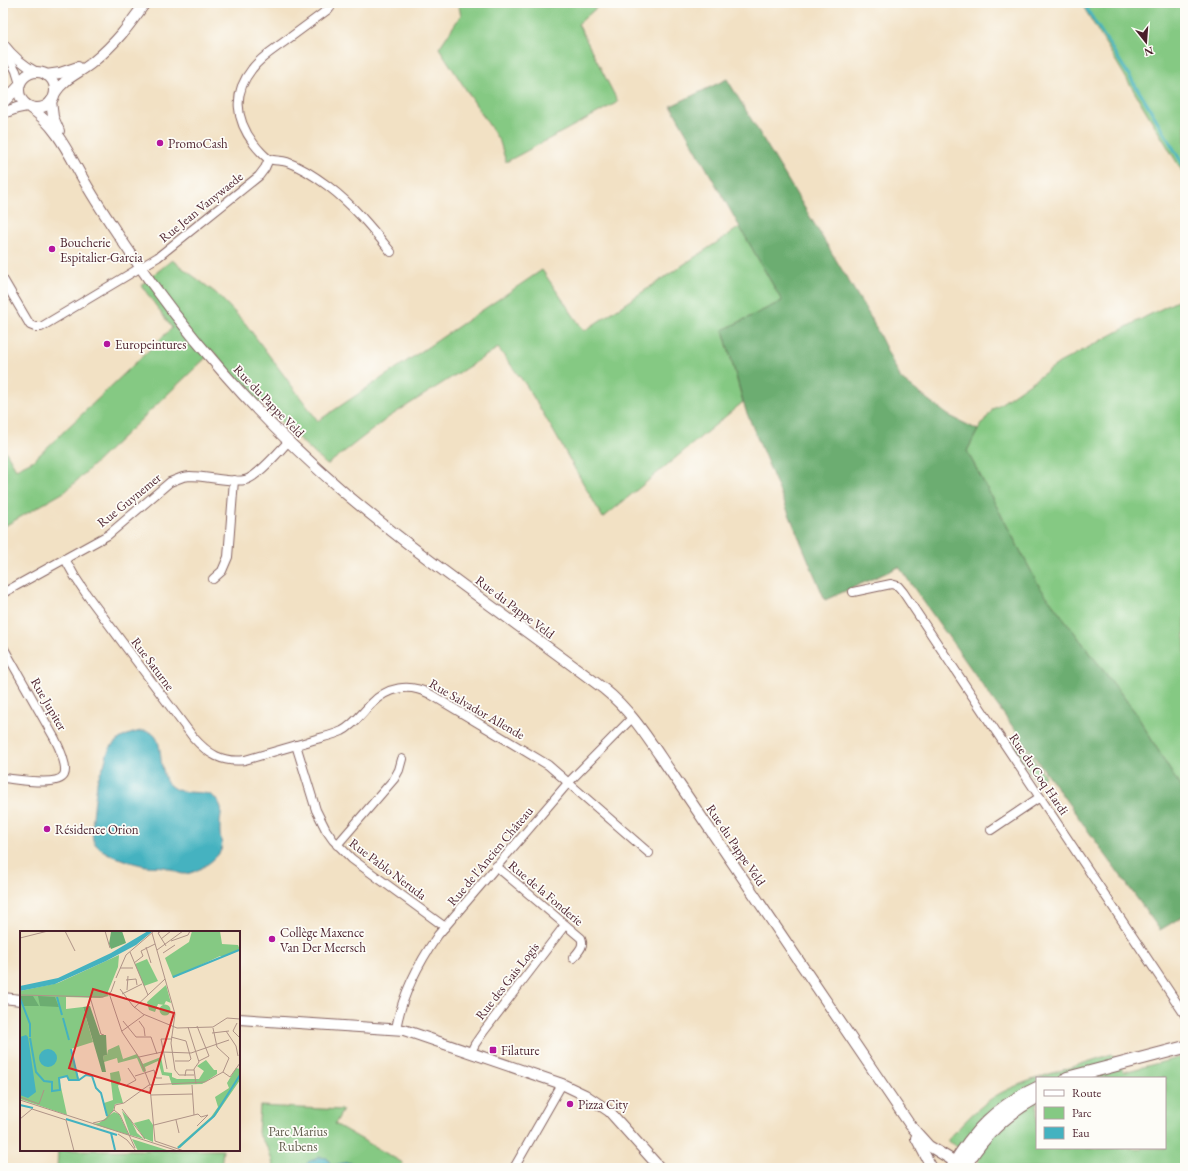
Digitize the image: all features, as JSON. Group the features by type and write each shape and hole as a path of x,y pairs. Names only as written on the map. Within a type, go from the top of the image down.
{"main road":[{"path":"1071,1077 1185,1047"},
{"path":"1089,1077 1138,1060"},
{"path":"959,1166 987,1137 1005,1112 1020,1097 1036,1089"},
{"path":"1005,1112 1022,1106 1036,1098"}],"street":[{"path":"3,113 17,108 43,108 67,80 113,45 124,33 145,3"},
{"path":"330,8 258,63 248,74 242,86 238,106 240,118 247,135 256,147 269,159 281,160 292,164 315,177 336,192 361,215 391,252"},
{"path":"3,44 19,61 42,74 53,83 53,97"},
{"path":"3,44 16,71 20,98 22,102 29,107"},
{"path":"3,103 27,75 56,74 68,71 99,56"},
{"name":"Rue du Pappe Veld","path":"53,97 55,120 65,146"},
{"name":"Rue du Pappe Veld","path":"29,107 45,119 65,146 100,206 141,268 184,326 248,400 336,485 368,512 610,693 632,718 669,769 910,1125 926,1144 959,1166"},
{"name":"Rue Jean Vanywaede","path":"3,280 30,325 38,327 158,257 259,176 269,159"},
{"name":"Rue Guynemer","path":"3,593 108,535 173,480 194,476 244,480 254,476 289,441"},
{"path":"213,580 222,571 228,557 234,480"},
{"name":"Rue Saturne","path":"65,559 89,599 198,742 216,757 240,761"},
{"name":"Rue du Coq Hardi","path":"853,592 886,584 894,584 903,592 1185,1015"},
{"name":"Rue Jupiter","path":"3,648 57,744 65,769 64,776 59,780 49,782 3,778"},
{"name":"Rue Salvador Allende","path":"240,761 342,730 352,724 371,703 381,695 393,689 405,687 417,688 430,694 543,762 648,853"},
{"name":"Rue de l'Ancien Château","path":"396,1029 403,1000 416,969 424,955 445,927 568,783 632,718"},
{"name":"Rue Pablo Neruda","path":"296,745 316,810 326,830 337,844 357,862 445,927"},
{"name":"Rue Pablo Neruda","path":"337,844 394,779 400,770 402,759"},
{"path":"991,830 1040,797"},
{"name":"Rue de la Fonderie","path":"496,866 581,938 583,943 582,946 573,958"},
{"name":"Rue des Gais Logis","path":"471,1052 484,1031 566,925"},
{"path":"3,998 20,1000"},
{"path":"240,1019 396,1029 471,1052 562,1084 585,1095 609,1111 660,1168"},
{"path":"514,1168 562,1084"},
{"name":"Rue du Pappe Veld","path":"910,1125 932,1168"}],"green space":[{"path":"458,3 602,3 578,24 618,102 506,162 500,142 439,48 461,15"},
{"path":"1081,3 1185,3 1185,176"},
{"path":"727,79 871,318 901,379 948,415 978,430 967,451 1039,586 1135,712 1185,795 1185,915 1160,930 899,567 825,600 746,411 723,330 782,301 671,106"},
{"path":"740,227 782,301 723,330 743,402 603,518 526,385 498,348 389,417 327,465 249,392 213,351 66,491 3,527 3,447 16,469 34,460 172,328 141,285 172,260 216,293 245,323 318,421 542,270 584,331"},
{"path":"1185,297 1185,795 1135,712 1039,586 967,451 978,430 993,409 1059,363"},
{"path":"1018,736 1045,776 1036,782 1009,742"},
{"path":"1112,1054 1124,1072 1185,1056 1185,1168 975,1168 979,1159 947,1141 968,1118 988,1101 1008,1089 1036,1078 1036,1149 1166,1149 1166,1077 1040,1077"},
{"name":"Parc Marius Rubens","path":"260,1106 343,1110 335,1124 403,1163 400,1168 274,1168 269,1151 258,1133"},
{"path":"58,1151 223,1151 221,1168 57,1168"}],"water":[{"path":"141,731 153,734 156,737 160,748 162,766 166,781 172,787 186,792 208,794 214,797 219,803 222,811 220,823 221,850 215,858 194,872 181,874 167,868 146,866 124,860 101,850 93,840 92,835 97,782 107,754 113,744 121,738"},
{"path":"319,1157 327,1158 332,1166 348,1162 363,1168 305,1168 308,1162"}],"waterway":[{"path":"1083,3 1149,107 1185,168"}],"place":[{"name":"PromoCash","path":"160,143"},
{"name":"Boucherie Espitalier-Garcia","path":"52,249"},
{"name":"Europeintures","path":"107,344"},
{"name":"Résidence Orion","path":"47,829"},
{"name":"Collège Maxence Van Der Meersch","path":"272,939"},
{"name":"Filature","path":"493,1050"},
{"name":"Pizza City","path":"570,1104"}]}
